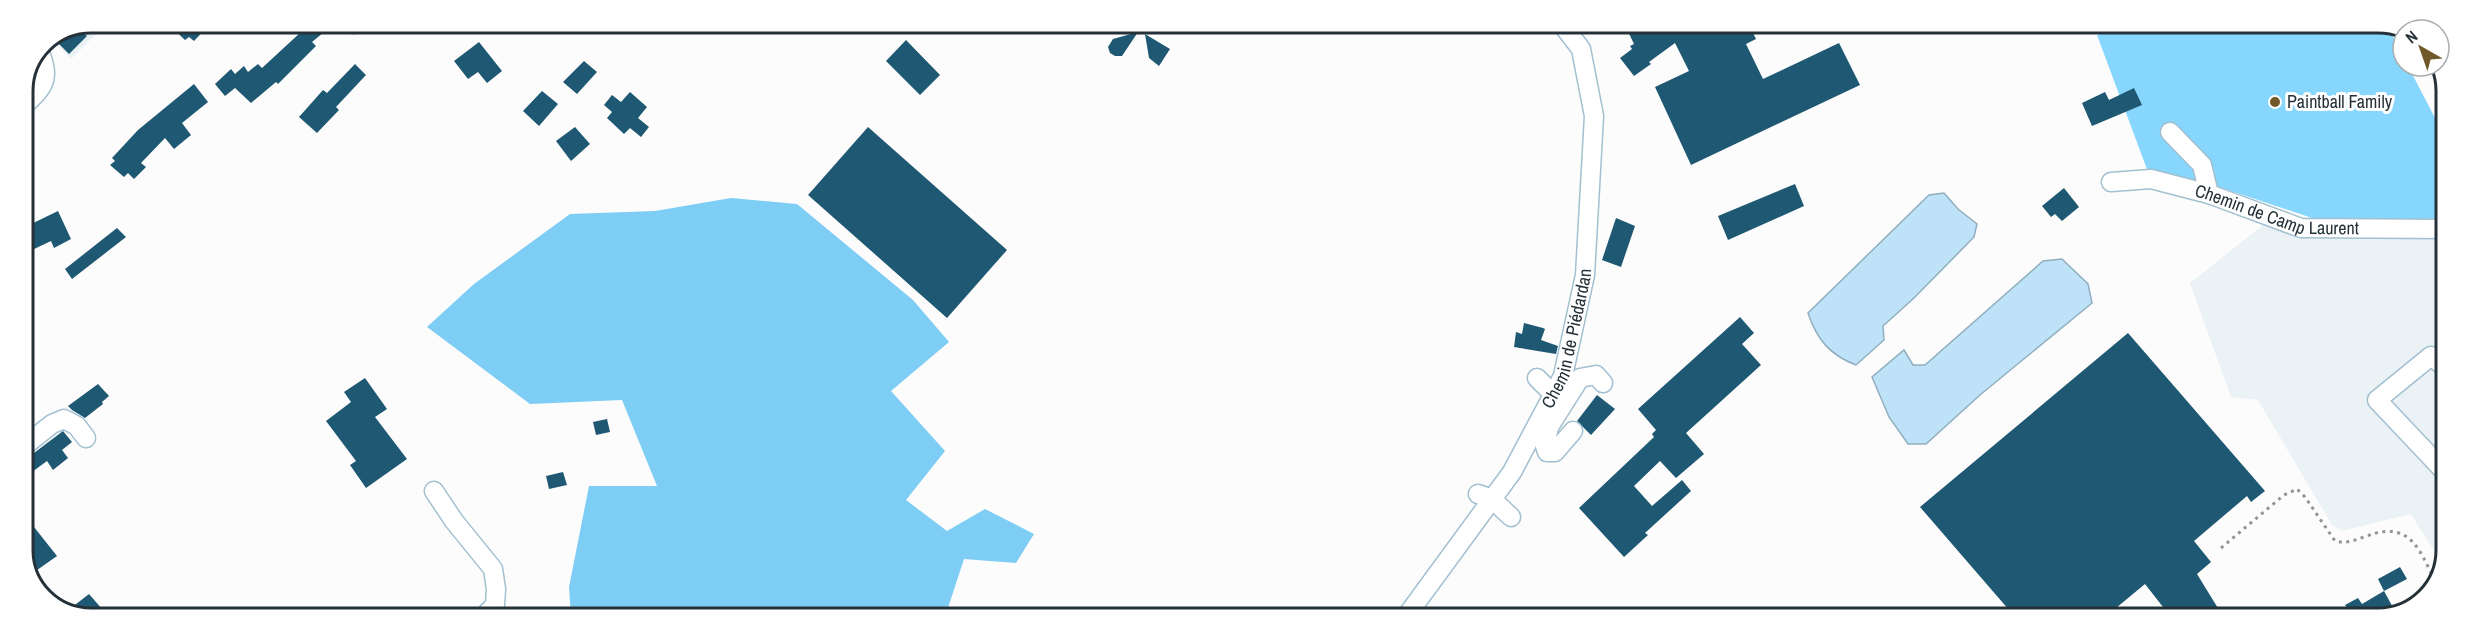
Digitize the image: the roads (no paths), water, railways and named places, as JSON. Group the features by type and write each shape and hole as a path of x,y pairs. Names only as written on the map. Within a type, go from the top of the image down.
{"street":[{"name":"Chemin de Piédardan","path":"1412,608 1485,496 1512,472 1544,423 1553,394 1563,376 1585,275 1594,116 1581,49 1585,44 1572,33"},
{"path":"33,97 43,84 46,68 43,60"},
{"path":"2170,132 2202,165 2210,194"},
{"name":"Chemin de Camp Laurent","path":"2111,182 2151,179 2210,194 2301,228 2436,230"},
{"path":"2436,360 2431,356 2377,400 2436,462"},
{"path":"1573,431 1555,452 1547,452 1544,423 1580,378 1596,375 1603,383"},
{"path":"1537,378 1553,394"},
{"path":"33,439 64,418 77,426 86,438"},
{"path":"434,491 454,521 493,568 496,589 495,605 492,608"},
{"path":"1485,496 1511,517"}],"place":[{"name":"Paintball Family","path":"2275,102"}]}
